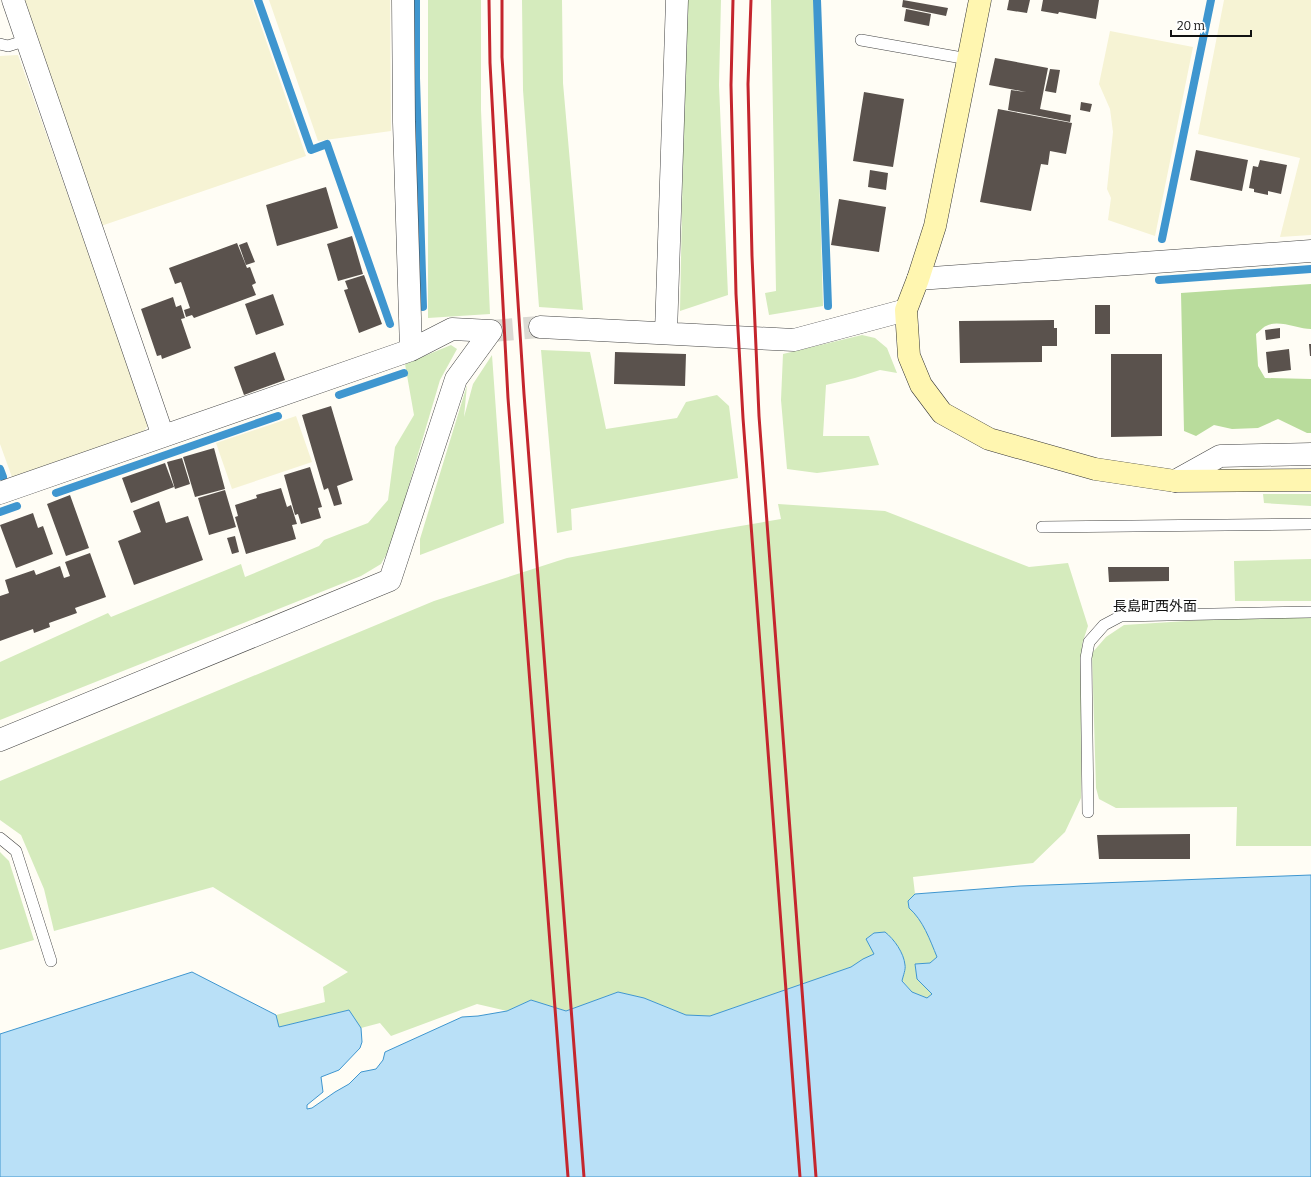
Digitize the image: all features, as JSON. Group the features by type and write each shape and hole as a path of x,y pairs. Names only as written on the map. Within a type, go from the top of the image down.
{"street":[{"path":"13,0 163,436"},
{"path":"403,0 404,122 411,350"},
{"path":"666,333 677,0"},
{"path":"980,0 935,226 918,279 906,310 909,356 921,385 942,413 989,439 1095,469 1175,481 1311,480"},
{"path":"918,279 1311,251"},
{"path":"540,327 794,340 906,310"},
{"path":"0,493 411,350 452,329 491,331 456,379 390,580 0,740"},
{"path":"1175,481 1220,456 1311,454"}],"lane":[{"path":"0,44 8,46 27,40"},
{"path":"861,40 968,59"},
{"path":"1042,527 1311,524"},
{"path":"1088,812 1086,658 1089,642 1104,625 1120,616 1311,612"},
{"path":"0,838 16,851 51,961"}],"shaded area":[{"path":"22,0 252,0 306,156 101,226"},
{"path":"269,0 390,0 391,131 318,141"},
{"path":"1224,0 1311,0 1311,235 1280,237 1300,158 1198,134"},
{"path":"1110,31 1193,47 1155,236 1108,220 1111,198 1107,189 1113,132 1110,109 1099,84"},
{"path":"18,55 149,423 142,435 13,480 0,444 0,56"},
{"path":"296,416 312,462 232,489 216,443"}],"green space":[{"path":"428,0 481,0 481,110 490,314 428,318"},
{"path":"522,0 562,0 563,83 583,310 539,307 523,90"},
{"path":"686,0 721,0 719,85 728,295 680,311"},
{"path":"771,0 814,0 823,306 769,315 765,293 776,291"},
{"path":"1311,284 1311,329 1282,324 1271,324 1256,334 1258,366 1265,378 1311,379 1311,433 1307,433 1278,419 1258,428 1232,429 1214,425 1196,436 1184,431 1181,293"},
{"path":"862,335 875,338 887,348 897,373 880,370 826,385 823,436 869,436 879,465 817,473 787,469 781,400 783,354"},
{"path":"451,345 457,349 440,380 391,546 381,564 361,576 0,720 0,662 108,613 111,617 241,564 245,577 319,546 324,540 368,523 388,500 395,447 414,415 405,364"},
{"path":"541,350 590,352 606,429 677,418 686,402 717,395 729,406 738,478 571,509 572,530 557,533"},
{"path":"492,355 504,523 420,555 420,539 467,385 464,417 473,384"},
{"path":"1263,494 1311,494 1311,506 1264,503"},
{"path":"778,504 885,511 1029,567 1068,563 1088,626 1082,644 1081,798 1065,832 1033,863 913,877 915,894 908,901 909,908 922,924 937,957 930,963 915,964 917,979 932,994 927,998 912,992 902,980 905,970 903,956 892,938 885,932 874,933 866,939 875,954 863,959 851,967 710,1016 686,1015 644,998 618,992 566,1011 531,1000 507,1011 477,1004 391,1036 380,1023 361,1028 349,1010 279,1027 276,1015 325,1002 323,987 348,972 213,887 54,931 44,889 21,835 0,820 0,781 434,601 567,558 781,519"},
{"path":"1311,559 1311,601 1235,601 1234,561"},
{"path":"1311,617 1311,846 1236,846 1237,807 1116,808 1099,799 1096,788 1092,653 1106,637 1124,625 1234,618"},
{"path":"0,852 9,861 34,940 0,950"}],"water":[{"path":"1311,875 1311,1177 0,1177 0,1034 192,972 276,1015 279,1027 349,1010 361,1028 362,1042 360,1048 339,1070 321,1077 323,1092 307,1105 307,1109 312,1108 349,1084 361,1072 376,1069 383,1060 385,1052 462,1017 507,1011 531,1000 566,1011 618,992 644,998 686,1015 710,1016 851,967 874,954 866,939 874,933 885,932 892,938 901,951 904,960 905,968 902,981 912,992 927,998 932,994 917,979 915,964 930,963 937,957 922,924 909,908 908,901 915,894 1020,886"}],"building":[{"path":"903,0 948,8 946,16 902,7"},
{"path":"1009,0 1030,0 1027,13 1007,10"},
{"path":"1043,0 1099,0 1096,19 1059,12 1058,14 1041,11"},
{"path":"906,9 931,14 929,26 904,21"},
{"path":"995,58 1048,68 1040,109 1071,115 1070,122 1008,110 1011,90 1026,92 989,85"},
{"path":"1050,69 1060,70 1056,93 1045,91"},
{"path":"864,92 904,99 893,167 853,161"},
{"path":"1081,102 1092,104 1090,112 1080,110"},
{"path":"998,109 1072,123 1066,154 1050,151 1048,165 1041,164 1031,211 980,202"},
{"path":"1196,150 1248,160 1242,191 1190,180"},
{"path":"1260,160 1287,165 1281,194 1268,191 1268,195 1254,192 1254,189 1249,188 1253,166 1258,167"},
{"path":"870,170 888,173 886,190 868,187"},
{"path":"326,187 338,228 277,246 266,205"},
{"path":"839,199 886,207 879,252 831,245"},
{"path":"352,236 363,274 338,281 327,244"},
{"path":"247,242 255,262 246,265 239,245"},
{"path":"237,243 247,268 250,267 256,283 252,285 256,295 194,318 192,315 186,317 184,310 190,308 181,282 175,284 169,268"},
{"path":"364,275 382,324 359,333 344,290 348,289 345,281"},
{"path":"273,294 284,325 256,335 245,304"},
{"path":"173,297 176,307 181,305 185,318 181,319 191,348 162,359 161,355 157,356 141,309"},
{"path":"1095,305 1110,305 1110,334 1095,334"},
{"path":"1054,320 1054,328 1057,328 1057,346 1042,346 1042,362 960,363 959,321"},
{"path":"1280,328 1280,338 1266,340 1265,330"},
{"path":"1309,344 1311,344 1311,356 1310,356"},
{"path":"1289,349 1291,370 1268,373 1266,352"},
{"path":"275,352 285,380 244,395 234,367"},
{"path":"615,352 686,354 685,386 614,384"},
{"path":"1111,354 1162,354 1162,436 1111,437"},
{"path":"331,406 353,480 337,486 342,504 334,506 328,488 324,490 302,415"},
{"path":"214,448 225,489 195,497 183,457"},
{"path":"182,458 190,484 175,489 167,462"},
{"path":"165,463 174,487 131,503 122,478"},
{"path":"310,467 322,507 318,508 321,518 301,524 298,514 295,515 284,475"},
{"path":"281,488 287,507 291,505 297,524 292,525 296,539 246,554 235,517 238,516 235,505 257,498 256,495"},
{"path":"225,490 236,527 209,535 198,498"},
{"path":"70,495 89,548 66,556 47,504"},
{"path":"159,501 166,523 188,516 203,560 134,585 118,541 141,532 133,511"},
{"path":"33,513 38,528 43,526 53,554 16,568 0,525"},
{"path":"235,536 239,552 232,554 227,538"},
{"path":"90,553 106,597 75,608 77,613 49,623 50,627 34,633 33,629 0,641 0,596 9,593 5,580 34,570 36,575 60,566 64,578 70,576 65,562"},
{"path":"1108,567 1169,567 1169,581 1109,582"},
{"path":"1190,834 1190,859 1099,859 1097,835"}],"waterway":[{"path":"258,0 311,150 327,144 390,324"},
{"path":"416,0 416,78 423,307"},
{"path":"817,0 828,306"},
{"path":"1162,239 1211,0"},
{"path":"1159,280 1311,269"},
{"path":"339,395 404,373"},
{"path":"56,493 278,416"},
{"path":"0,469 3,477"},
{"path":"0,512 17,506"}],"tunnel":[{"path":"491,331 540,327"}],"railway":[{"path":"489,0 490,63 508,398 568,1177"},
{"path":"502,0 502,57 524,394 584,1177"},
{"path":"733,0 731,85 736,294 743,418 800,1177"},
{"path":"751,0 748,84 752,256 759,416 816,1177"}],"district":[{"name":"長島町西外面","path":"1155,606"}]}
